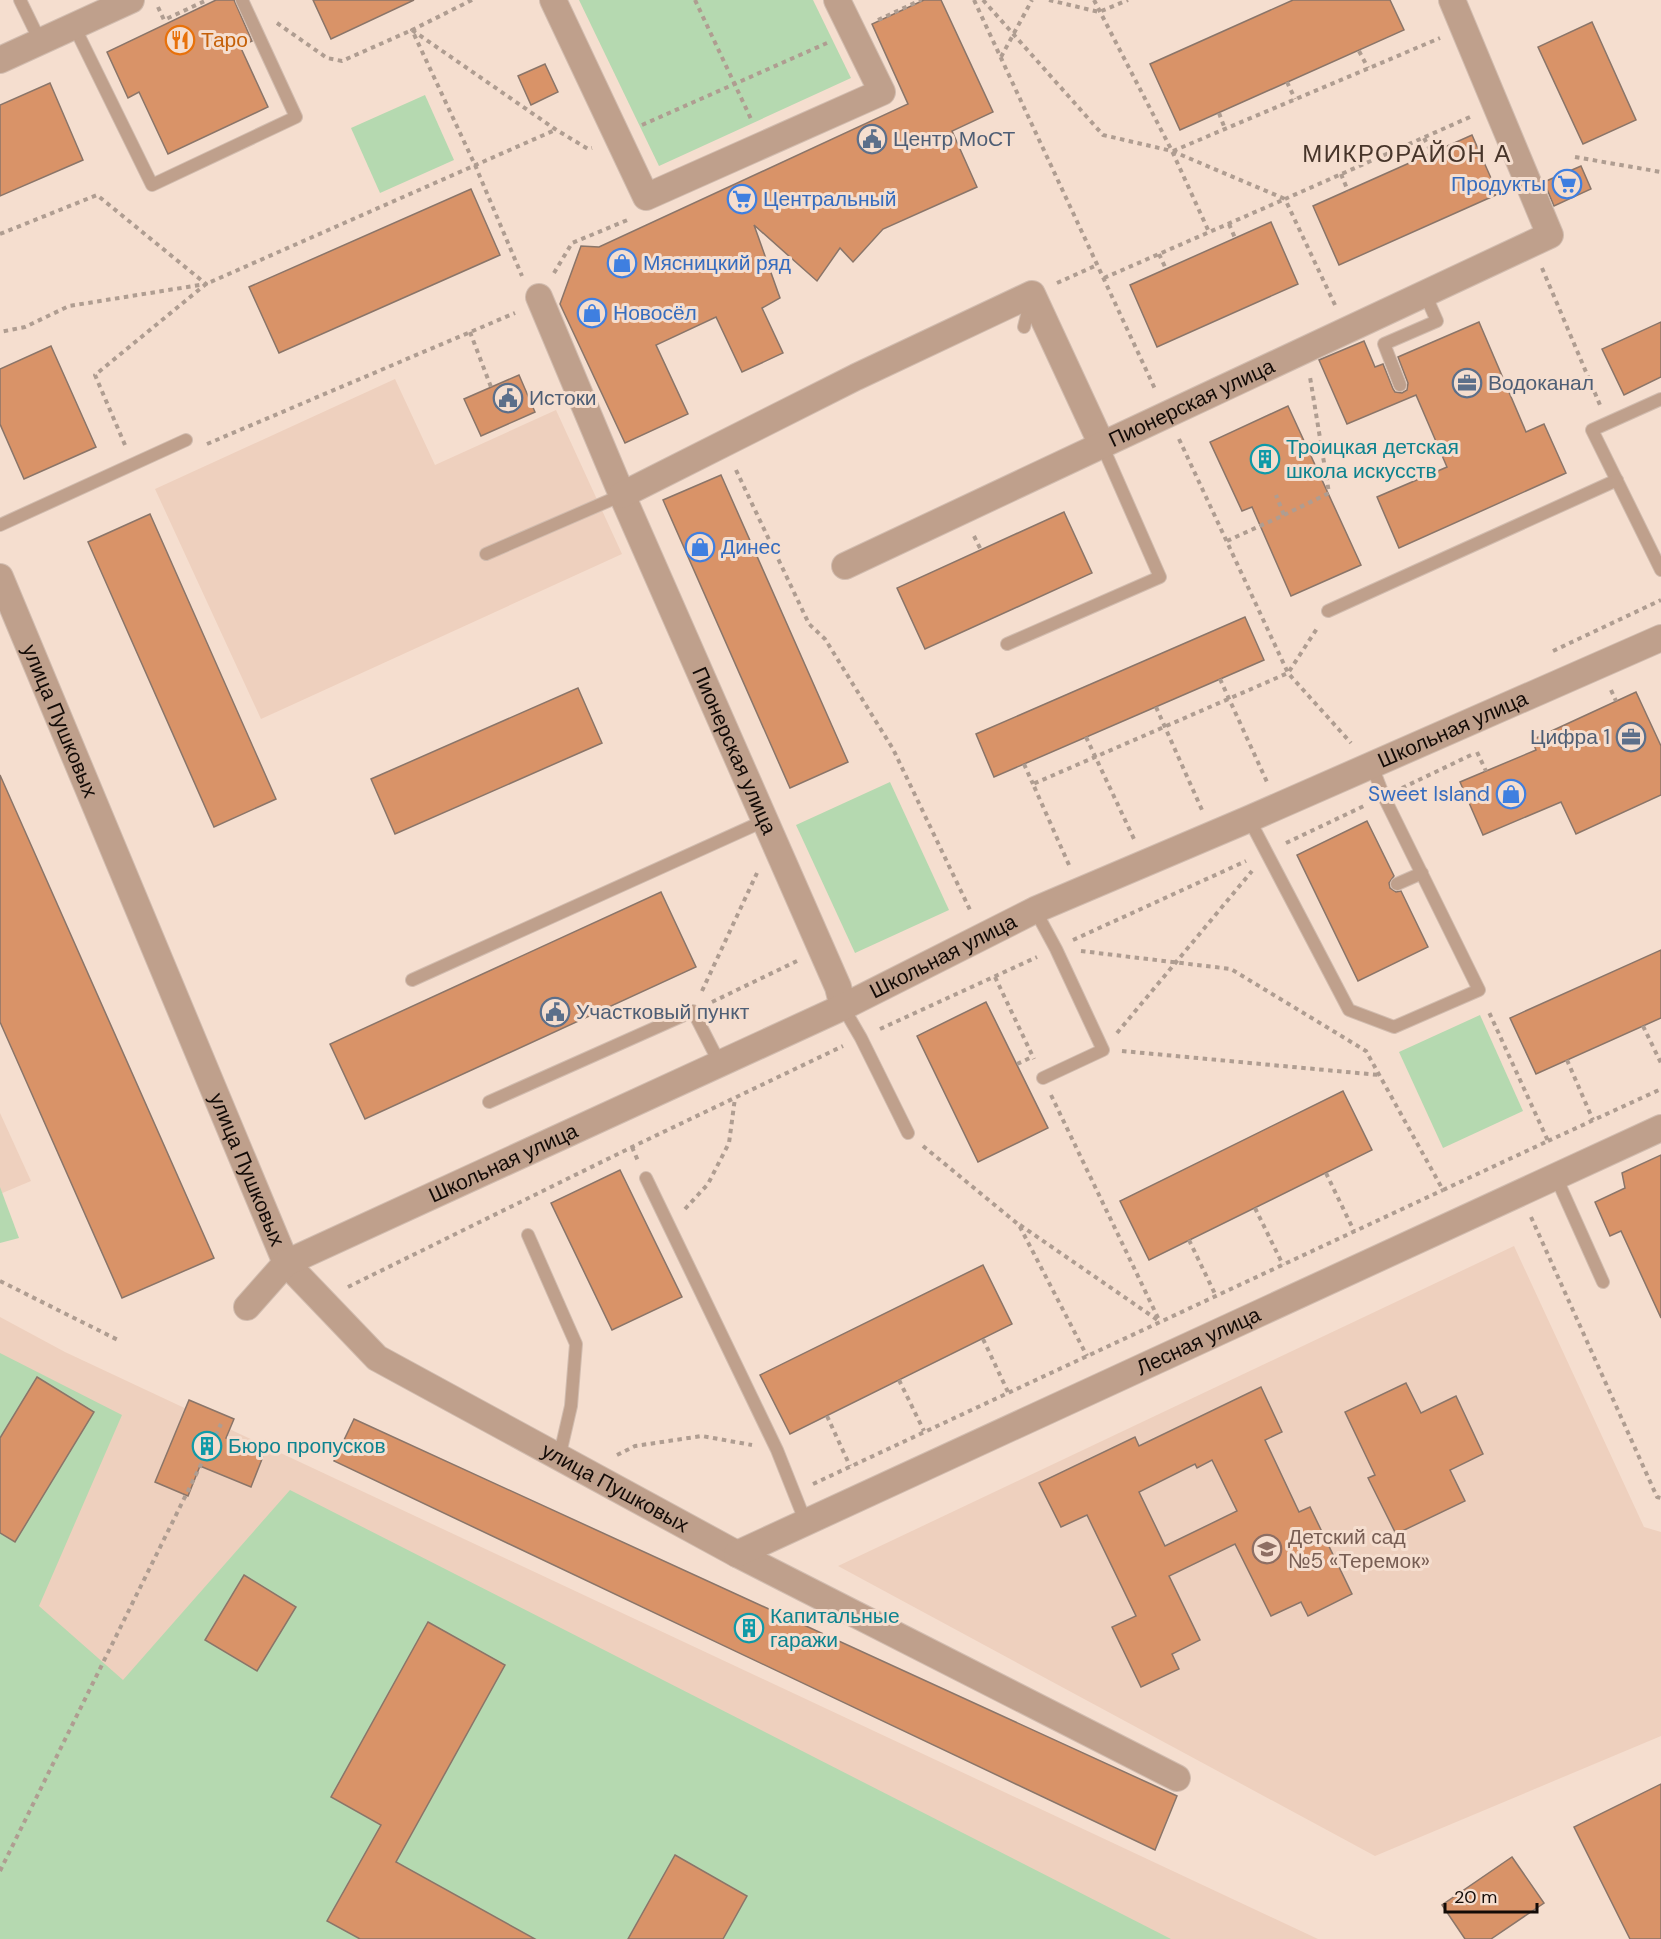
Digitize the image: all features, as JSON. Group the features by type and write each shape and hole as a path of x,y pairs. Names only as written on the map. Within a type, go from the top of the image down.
{"street":[{"path":"0,60 131,0"},
{"path":"553,0 646,197 882,92 843,36 837,0"},
{"path":"1452,0 1495,105"},
{"name":"Пионерская улица","path":"1032,294 1102,445 1551,235 1495,105"},
{"path":"622,495 856,378 1032,294"},
{"name":"Пионерская улица","path":"539,297 622,495 838,987 843,1007"},
{"path":"845,566 1102,445"},
{"name":"улица Пушковых","path":"0,577 286,1263 377,1358 737,1554 1177,1778"},
{"name":"Школьная улица","path":"247,1307 286,1263 843,1007 1035,910 1372,766 1661,638"},
{"name":"Лесная улица","path":"737,1554 1661,1128"}],"lane":[{"path":"20,0 40,41"},
{"path":"74,26 152,184 296,117 242,0"},
{"path":"1024,327 1032,294"},
{"path":"1400,384 1384,344 1437,321 1425,294"},
{"path":"1661,399 1592,430 1661,570"},
{"path":"0,525 186,440"},
{"path":"1007,644 1160,577 1102,445"},
{"path":"1328,611 1617,480"},
{"path":"486,554 622,495"},
{"path":"1249,819 1349,1010 1394,1027 1479,990 1384,797 1372,766"},
{"path":"412,980 766,820"},
{"path":"1397,884 1422,873"},
{"path":"1035,910 1056,948 1103,1050 1043,1078"},
{"path":"843,1007 908,1133"},
{"path":"489,1102 693,1011 720,1064"},
{"path":"1557,1177 1603,1282"},
{"path":"646,1178 777,1450 807,1523"},
{"path":"528,1234 576,1344 571,1406 560,1458"}],"path":[{"path":"154,0 164,20 207,0"},
{"path":"695,0 763,145"},
{"path":"275,21 327,58 342,62 412,30 555,129 588,149 921,0"},
{"path":"983,0 1103,135 1172,151 1285,199 1346,331"},
{"path":"1001,57 1032,0"},
{"path":"1049,0 1100,12 1128,0"},
{"path":"1094,0 1172,151 1209,232"},
{"path":"1172,151 1443,37"},
{"path":"1359,51 1368,68"},
{"path":"1287,82 1296,99"},
{"path":"1104,278 1495,105"},
{"path":"1219,113 1225,129"},
{"path":"0,332 26,327 69,306 206,284 555,129"},
{"path":"1424,138 1432,153"},
{"path":"1575,157 1661,172"},
{"path":"1341,174 1348,191"},
{"path":"0,234 97,195 206,284"},
{"path":"202,446 534,305 572,243 635,216"},
{"path":"1228,224 1235,238"},
{"path":"1159,254 1166,269"},
{"path":"1032,294 1097,265"},
{"path":"134,464 95,375 206,284"},
{"path":"470,332 491,387"},
{"path":"1227,541 1329,493 1306,350"},
{"path":"724,444 810,624 825,639 893,749 972,913"},
{"path":"1276,495 1284,515"},
{"path":"1033,784 1288,673 1328,611"},
{"path":"1220,679 1269,786"},
{"path":"1601,694 1611,689 1616,701"},
{"path":"1156,707 1206,817"},
{"path":"1086,737 1138,847"},
{"path":"344,1289 861,1038 1268,852 1487,748"},
{"path":"1477,752 1486,771"},
{"path":"1024,764 1070,866"},
{"path":"1103,1050 1268,852"},
{"path":"693,1011 762,862"},
{"path":"1056,948 1231,969 1366,1051 1443,1190"},
{"path":"693,1011 799,960"},
{"path":"994,976 1160,1322"},
{"path":"1479,990 1548,1141"},
{"path":"1643,1026 1661,1063"},
{"path":"1103,1050 1380,1075"},
{"path":"1017,1064 1033,1057"},
{"path":"1567,1060 1593,1120"},
{"path":"794,1492 1661,1089"},
{"path":"669,1226 708,1184 729,1143 735,1098"},
{"path":"908,1133 1019,1225 1160,1322"},
{"path":"1326,1173 1354,1231"},
{"path":"1520,1192 1657,1497 1661,1498"},
{"path":"1255,1208 1283,1265"},
{"path":"1019,1225 1087,1356"},
{"path":"1189,1240 1216,1296"},
{"path":"0,1281 118,1341"},
{"path":"983,1339 1008,1392"},
{"path":"899,1380 924,1431"},
{"path":"827,1416 850,1466"},
{"path":"0,1871 221,1424"},
{"path":"582,1471 635,1446 702,1436 777,1450"}],"shaded area":[{"path":"395,379 435,465 556,410 622,554 261,719 155,489"},
{"path":"0,1113 31,1181 0,1194"},
{"name":"Детский сад №5 «Теремок»","path":"1514,1246 1644,1527 1661,1532 1661,1736 1375,1856 838,1566"},
{"path":"0,1317 65,1352 1318,1939 0,1939"}],"green space":[{"path":"579,0 813,0 851,78 659,166"},
{"path":"425,95 454,160 380,193 351,128"},
{"path":"890,782 949,910 855,953 796,825"},
{"path":"1480,1015 1523,1111 1443,1148 1399,1052"},
{"path":"0,1187 19,1238 0,1243"},
{"path":"0,1353 122,1415 39,1606 123,1680 290,1490 1171,1939 0,1939"}],"building":[{"path":"216,0 234,0 252,41 240,46 268,107 168,154 139,92 128,98 107,52"},
{"path":"313,0 414,0 331,39"},
{"path":"924,0 941,0 993,112 952,131 977,187 883,229 853,262 840,248 817,281 754,225 780,298 762,308 783,353 742,372 716,317 656,345 688,414 625,443 560,304 581,246 599,247 908,104 872,24"},
{"path":"1293,0 1390,0 1404,30 1180,130 1150,64"},
{"path":"1592,22 1636,120 1583,144 1538,47"},
{"path":"545,64 558,92 531,105 518,76"},
{"path":"50,83 83,160 0,196 0,105"},
{"path":"1472,135 1498,194 1339,265 1313,206"},
{"path":"1581,166 1591,189 1554,206 1544,182"},
{"path":"471,189 500,255 279,353 249,287"},
{"path":"1271,222 1298,284 1157,347 1130,285"},
{"path":"1479,322 1526,432 1544,424 1566,473 1399,548 1377,497 1447,467 1416,395 1347,424 1319,360 1364,341 1375,367 1383,364 1393,389 1395,392 1402,393 1407,390 1408,383 1398,357"},
{"path":"1661,322 1661,377 1624,395 1602,349"},
{"path":"51,346 96,447 24,479 0,424 0,369"},
{"path":"519,375 535,412 481,436 464,399"},
{"path":"1288,406 1361,565 1291,596 1252,507 1242,511 1210,442"},
{"path":"721,475 848,762 790,788 663,500"},
{"path":"1064,512 1092,573 925,649 897,588"},
{"path":"150,514 276,799 214,827 88,542"},
{"path":"1245,617 1264,660 994,777 976,734"},
{"path":"578,688 602,743 395,834 371,779"},
{"path":"1636,692 1661,746 1661,795 1576,834 1561,802 1483,835 1460,782 1536,750 1532,740"},
{"path":"0,775 214,1258 122,1298 0,1022"},
{"path":"1367,821 1394,876 1389,883 1390,888 1396,892 1401,891 1428,947 1358,981 1297,855"},
{"path":"661,892 696,967 365,1119 330,1044"},
{"path":"1661,950 1661,1018 1536,1074 1510,1018"},
{"path":"986,1002 1048,1128 978,1162 917,1036"},
{"path":"1343,1091 1372,1150 1149,1260 1120,1201"},
{"path":"1661,1155 1661,1318 1621,1231 1610,1236 1595,1202 1625,1188 1622,1173"},
{"path":"620,1170 682,1297 612,1330 551,1203"},
{"path":"983,1265 1012,1324 790,1434 760,1375"},
{"path":"37,1377 94,1412 15,1542 0,1533 0,1438"},
{"path":"1406,1383 1421,1413 1456,1396 1483,1454 1450,1470 1465,1501 1396,1534 1368,1478 1375,1475 1345,1412"},
{"path":"1261,1387 1282,1432 1265,1440 1299,1512 1310,1507 1352,1594 1308,1616 1301,1602 1271,1616 1235,1544 1169,1576 1200,1640 1172,1654 1179,1669 1141,1687 1112,1627 1136,1616 1087,1515 1061,1527 1039,1483 1135,1437 1139,1446","holes":["1212,1460 1237,1511 1165,1546 1139,1492 1195,1464 1197,1468"]},
{"name":"Бюро пропусков","path":"189,1400 234,1419 226,1438 264,1454 251,1487 200,1466 188,1496 155,1482"},
{"name":"Капитальные гаражи","path":"354,1419 1177,1796 1155,1850 334,1461"},
{"path":"244,1575 296,1607 257,1671 205,1640"},
{"path":"428,1622 505,1665 396,1862 535,1939 360,1939 327,1921 381,1825 331,1797"},
{"path":"1661,1784 1661,1939 1630,1939 1574,1827"},
{"path":"675,1855 747,1896 723,1939 628,1939"},
{"path":"1512,1857 1544,1903 1491,1939 1465,1939 1442,1905"}],"place":[{"name":"Таро","path":"180,40"},
{"name":"Центр МоСТ","path":"872,139"},
{"name":"Продукты","path":"1567,184"},
{"name":"Центральный","path":"742,199"},
{"name":"Мясницкий ряд","path":"622,263"},
{"name":"Новосёл","path":"592,313"},
{"name":"Водоканал","path":"1467,383"},
{"name":"Истоки","path":"508,398"},
{"name":"Троицкая детская школа искусств","path":"1265,459"},
{"name":"Динес","path":"700,547"},
{"name":"Цифра 1","path":"1631,737"},
{"name":"Sweet Island","path":"1511,794"},
{"name":"Участковый пункт","path":"555,1012"},
{"name":"Бюро пропусков","path":"207,1446"},
{"name":"Детский сад №5 «Теремок»","path":"1267,1549"},
{"name":"Капитальные гаражи","path":"749,1628"}],"district":[{"name":"МИКРОРАЙОН А","path":"1407,153"}]}
